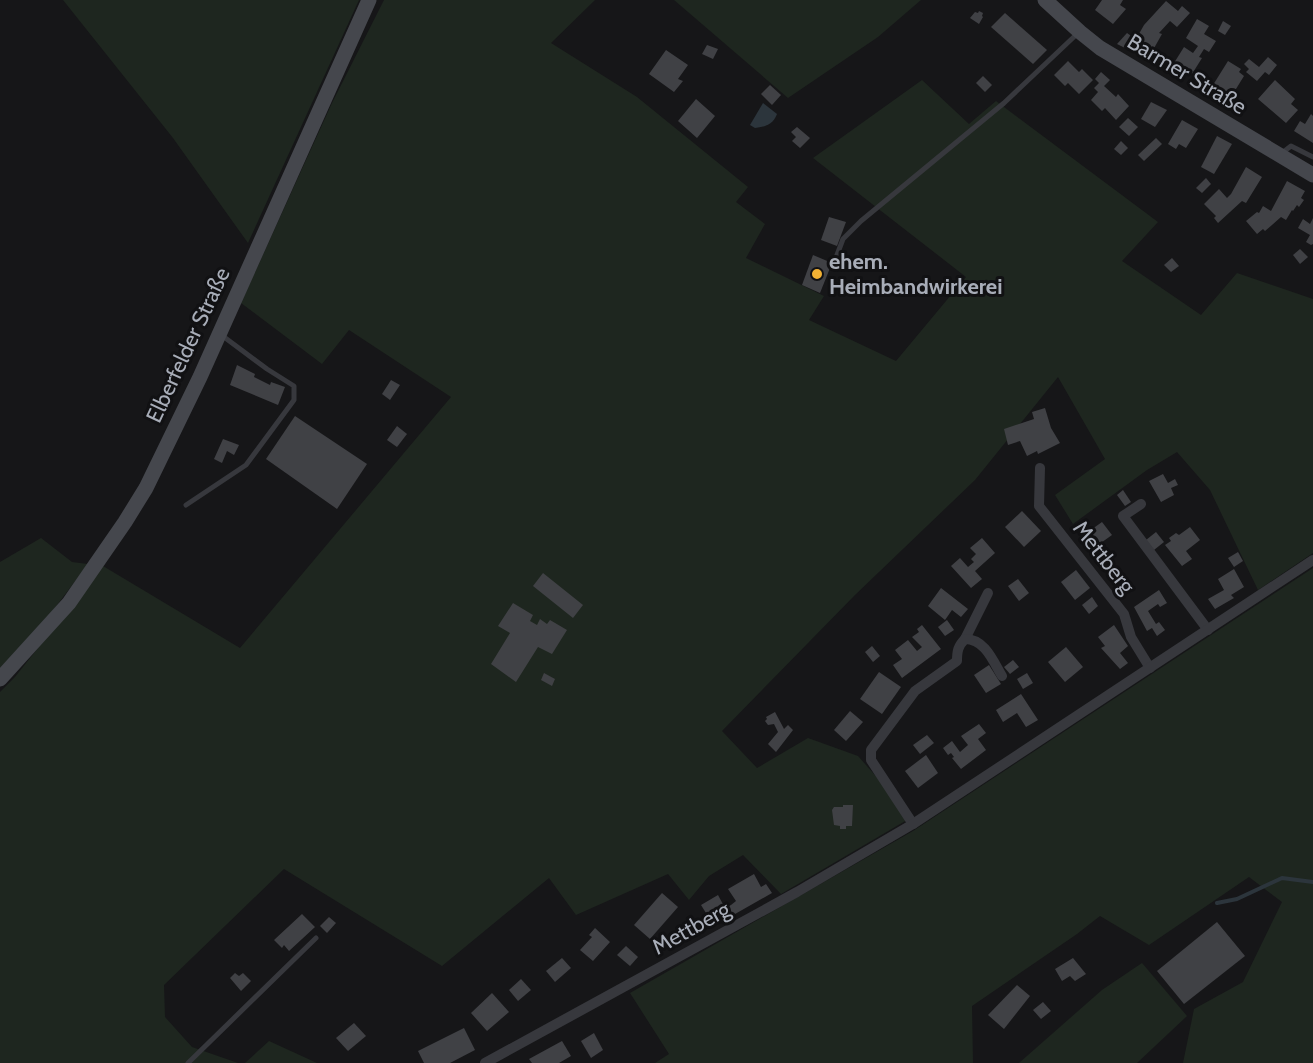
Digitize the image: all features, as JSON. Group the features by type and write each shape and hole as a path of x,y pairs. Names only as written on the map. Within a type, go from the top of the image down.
{"main road":[{"name":"Elberfelder Straße","path":"0,679 69,603 146,488 219,333 369,0"},
{"name":"Barmer Straße","path":"1045,0 1080,32 1109,54 1313,174"}],"street":[{"name":"Mettberg","path":"1040,468 1039,507 1124,614 1131,637 1150,668"},
{"name":"Mettberg","path":"1141,504 1123,516 1208,630"},
{"name":"Mettberg","path":"485,1063 798,892 913,824 1313,560"},
{"path":"913,824 871,760 871,750 915,691 957,661 960,645 988,593"},
{"path":"965,639 981,644 1002,676"}],"lane":[{"path":"837,255 843,239 861,221 1004,103 1080,32"},
{"path":"1278,155 1291,146 1313,157"},
{"path":"186,505 246,465 294,400 294,386 219,333"},
{"path":"188,1063 316,938"}],"shaded area":[{"path":"63,0 359,0 248,243 173,138"},
{"path":"384,0 595,0 551,43 637,97 748,187 736,202 765,224 746,258 824,296 809,320 896,361 966,277 813,158 922,80 969,124 996,101 1158,222 1122,261 1201,315 1237,273 1313,299 1313,553 1258,590 1210,490 1177,452 1147,470 1073,524 1055,495 1105,459 1058,377 975,480 855,595 722,731 757,768 808,738 858,756 912,817 781,894 743,855 709,876 689,900 668,874 576,915 549,878 442,966 284,869 164,985 165,1017 192,1047 238,1063 0,1063 0,692 15,677 103,566 240,648 451,397 349,330 322,364 241,303 332,103"},
{"path":"674,0 921,0 878,37 788,98"},
{"path":"763,103 777,114 771,123 755,128 750,125"},
{"path":"41,538 72,562 88,564 51,613 0,668 0,562"},
{"path":"1313,568 1313,1063 1183,1063 1194,1009 1243,982 1282,902 1249,877 1149,945 1100,916 972,1006 973,1063 655,1063 669,1054 630,993 913,831"},
{"path":"1142,963 1187,1016 1137,1063 1019,1063 1102,990"},
{"path":"269,1041 317,1063 245,1063"}],"building":[{"path":"1102,0 1123,0 1120,5 1126,9 1113,24 1095,10"},
{"path":"1166,1 1178,11 1182,6 1190,13 1177,27 1170,21 1159,33 1162,34 1153,50 1135,41 1144,25"},
{"path":"979,11 983,13 983,17 979,24 970,18"},
{"path":"1005,13 1047,50 1033,64 991,27"},
{"path":"1197,19 1209,26 1204,34 1216,41 1209,52 1204,49 1199,57 1202,58 1192,74 1174,63 1184,47 1193,53 1198,46 1186,38"},
{"path":"1223,21 1231,26 1225,35 1218,31"},
{"path":"1127,33 1134,38 1127,49 1117,44"},
{"path":"707,45 718,49 713,59 702,54"},
{"path":"666,50 688,65 678,79 683,81 674,92 649,74"},
{"path":"1268,57 1277,65 1269,75 1265,72 1257,81 1246,72 1249,69 1244,64 1249,59 1259,67"},
{"path":"1068,61 1079,72 1082,69 1093,80 1079,94 1068,83 1065,86 1054,75"},
{"path":"1228,61 1241,69 1239,72 1244,76 1231,97 1213,85"},
{"path":"1101,72 1110,80 1104,86 1116,97 1118,94 1129,106 1116,120 1105,108 1102,111 1091,100 1098,92 1094,88 1099,83 1095,79"},
{"path":"983,76 992,85 985,92 976,83"},
{"path":"1275,80 1295,99 1291,104 1298,110 1286,123 1258,99"},
{"path":"770,85 781,95 772,105 761,94"},
{"path":"696,99 715,116 697,138 678,121"},
{"path":"1151,102 1167,110 1155,127 1141,119"},
{"path":"1311,114 1313,116 1313,143 1294,131 1300,121 1305,124"},
{"path":"1128,118 1138,127 1129,136 1119,127"},
{"path":"1182,120 1198,129 1186,148 1179,144 1176,149 1168,144"},
{"path":"797,127 810,138 800,148 792,141 796,137 791,132"},
{"path":"1217,136 1232,144 1214,174 1201,167"},
{"path":"1156,138 1162,144 1144,161 1138,155"},
{"path":"1121,141 1128,148 1121,155 1114,149"},
{"path":"1246,167 1262,177 1246,203 1242,201 1218,223 1214,218 1216,216 1204,204 1219,189 1227,198"},
{"path":"1206,178 1211,184 1202,193 1196,188"},
{"path":"1287,181 1305,191 1301,198 1304,200 1299,207 1297,205 1292,210 1286,220 1281,217 1265,231 1263,229 1257,234 1246,221 1257,212 1259,213 1263,206 1271,211"},
{"path":"829,217 846,222 837,246 821,240"},
{"path":"1313,218 1313,244 1311,245 1306,242 1310,235 1298,228 1303,219 1310,224"},
{"path":"1300,249 1308,257 1300,264 1293,255"},
{"name":"ehem. Heimbandwirkerei","path":"813,255 832,263 820,293 802,285"},
{"path":"1172,258 1179,266 1171,272 1164,265"},
{"path":"237,365 270,385 271,382 285,387 278,405 230,385"},
{"path":"391,380 400,385 390,400 382,394"},
{"path":"1045,408 1051,428 1060,443 1038,454 1037,451 1027,456 1020,441 1008,445 1004,429 1034,419 1032,412"},
{"path":"295,416 367,464 337,509 266,459"},
{"path":"397,426 407,434 397,447 387,440"},
{"path":"223,439 239,445 234,455 227,451 222,463 214,459"},
{"path":"1163,474 1168,483 1175,479 1178,485 1171,488 1174,495 1161,502 1149,481"},
{"path":"1123,490 1131,502 1125,506 1117,495"},
{"path":"1022,511 1041,531 1024,547 1005,527"},
{"path":"1102,522 1112,535 1098,545 1088,532"},
{"path":"1190,527 1200,540 1186,551 1192,559 1182,566 1165,545 1171,541 1169,538 1176,533 1179,535"},
{"path":"1156,532 1164,542 1154,550 1146,540"},
{"path":"982,538 995,553 975,571 982,579 971,588 951,566 960,558 968,567 974,562 971,559 976,554 970,548"},
{"path":"1238,552 1243,561 1234,567 1228,558"},
{"path":"1234,569 1244,587 1231,595 1234,598 1215,609 1208,599 1224,590 1218,579"},
{"path":"1076,570 1090,588 1075,600 1061,582"},
{"path":"543,573 583,605 573,618 533,586"},
{"path":"1018,579 1029,593 1019,601 1008,586"},
{"path":"941,588 968,609 961,617 952,610 945,620 928,606"},
{"path":"1159,590 1167,603 1160,607 1158,604 1148,611 1156,624 1159,622 1165,630 1157,636 1152,628 1147,631 1134,607"},
{"path":"1092,597 1098,606 1089,614 1082,605"},
{"path":"513,603 533,615 530,621 537,625 540,619 547,624 550,620 567,630 552,654 538,647 516,682 491,664 510,633 498,626"},
{"path":"947,620 954,630 945,636 938,627"},
{"path":"922,625 941,649 902,678 893,665 902,659 895,650 908,640 917,651 922,647 912,637 919,632 917,629"},
{"path":"1114,625 1128,646 1120,653 1128,663 1120,669 1101,648 1105,646 1098,637"},
{"path":"872,646 880,656 873,662 865,652"},
{"path":"1066,647 1083,667 1065,682 1048,662"},
{"path":"1013,660 1019,667 1010,674 1004,667"},
{"path":"989,665 1001,684 986,693 974,675"},
{"path":"879,672 901,687 882,714 860,699"},
{"path":"544,673 555,679 552,686 541,680"},
{"path":"1027,673 1033,683 1023,689 1017,679"},
{"path":"1021,694 1038,720 1026,727 1017,713 1003,722 996,710"},
{"path":"850,711 863,722 846,741 834,730"},
{"path":"775,712 784,729 788,725 793,730 776,752 768,744 778,732 774,724 768,725 765,721 766,717"},
{"path":"979,724 986,733 978,739 986,750 961,769 952,758 954,757 951,753 948,755 943,748 952,741 960,752 968,745 961,736"},
{"path":"927,735 934,743 920,754 913,745"},
{"path":"926,755 938,773 918,788 905,771"},
{"path":"843,805 853,805 852,826 840,829 840,826 834,825 832,810 834,807 843,807"},
{"path":"754,874 761,887 766,884 772,893 714,926 701,905 718,895 725,908 731,905 736,901 728,889"},
{"path":"662,893 678,907 650,939 634,925"},
{"path":"302,914 315,927 289,951 284,945 282,948 274,940"},
{"path":"329,917 336,923 327,933 320,926"},
{"path":"1217,922 1245,956 1184,1004 1157,971"},
{"path":"595,928 610,942 593,961 580,950 592,937 589,935"},
{"path":"626,946 638,957 630,966 617,955"},
{"path":"562,958 571,968 555,982 546,971"},
{"path":"1073,958 1086,974 1075,981 1070,976 1062,981 1055,969"},
{"path":"235,973 239,976 243,973 251,981 241,991 230,978"},
{"path":"521,979 531,990 518,1001 509,990"},
{"path":"1017,985 1030,996 1004,1029 988,1015"},
{"path":"492,993 509,1012 487,1031 471,1013"},
{"path":"1043,1002 1051,1011 1041,1019 1033,1010"},
{"path":"354,1023 366,1036 348,1051 336,1038"},
{"path":"464,1028 475,1050 450,1063 424,1063 418,1051"},
{"path":"594,1033 603,1050 591,1058 581,1041"},
{"path":"562,1041 571,1056 559,1063 532,1063 529,1059"}],"waterway":[{"path":"1217,903 1237,899 1282,878 1313,882"}],"place":[{"name":"ehem. Heimbandwirkerei","path":"817,274"}]}
